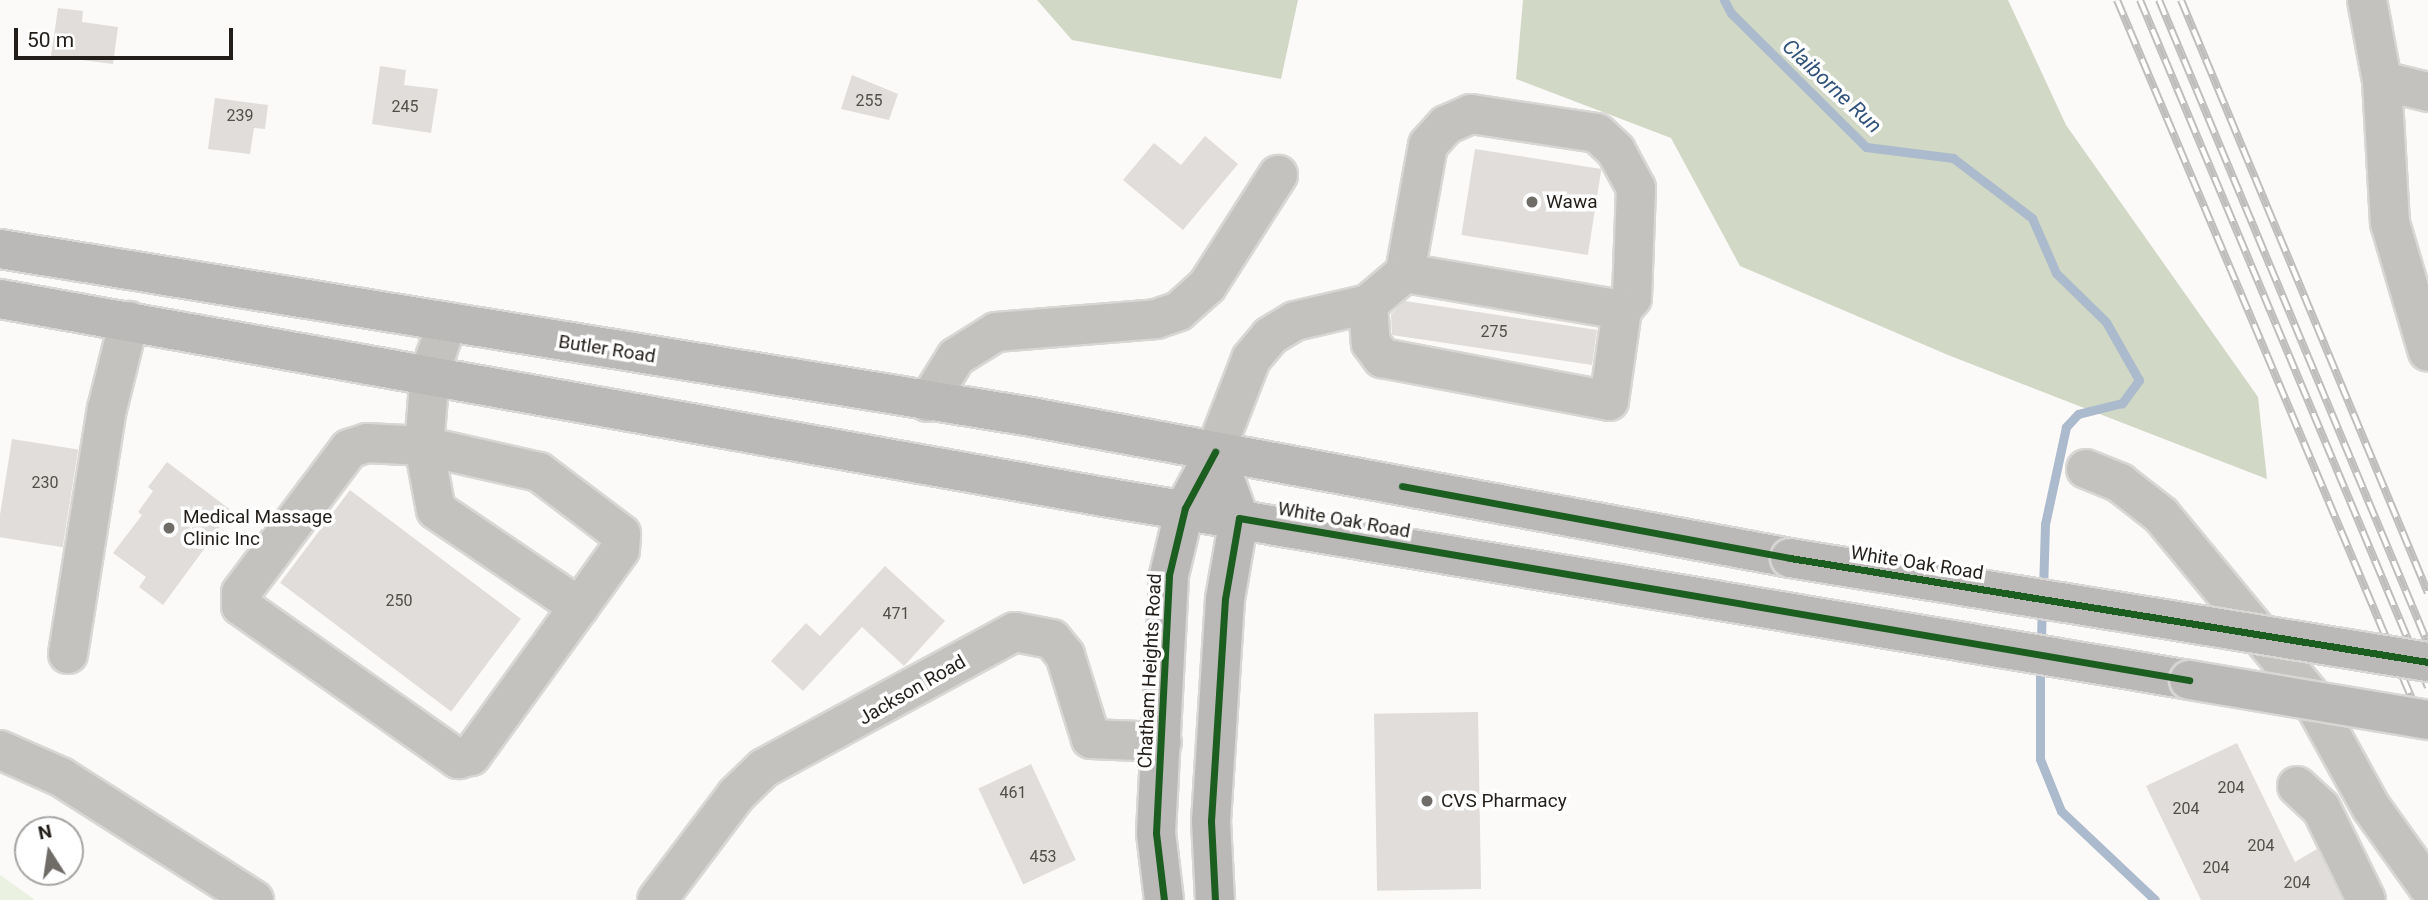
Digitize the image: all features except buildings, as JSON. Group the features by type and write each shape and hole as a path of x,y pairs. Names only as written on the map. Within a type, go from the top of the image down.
{"main road":[{"name":"Butler Road","path":"0,249 928,402 1214,452"},
{"path":"0,299 430,372 1185,508"},
{"path":"1214,452 1239,518 1225,599 1211,821 1214,900"},
{"name":"Chatham Heights Road","path":"1164,900 1156,833 1169,575 1185,508 1214,452"},
{"name":"White Oak Road","path":"1214,452 1790,558 2428,662"},
{"name":"White Oak Road","path":"1185,508 2428,720"}],"street":[{"path":"2367,0 2382,80 2396,246 2428,352"},
{"path":"2382,80 2428,92"},
{"path":"1214,452 1251,359 1270,336 1295,321 1368,304 1405,273 1428,145 1446,125 1471,114 1597,133 1616,151 1636,188 1632,298 1622,310 1609,401 1382,358 1371,343 1368,304"},
{"path":"928,402 956,357 996,331 1156,319 1179,311 1207,286 1278,175"},
{"path":"1405,273 1622,310"},
{"path":"68,654 107,409 128,321"},
{"path":"447,323 430,372 424,446 436,510 579,607"},
{"path":"367,443 424,446 539,472 621,534 620,550 464,759 241,607 241,593 349,449 367,443"},
{"path":"2086,469 2120,483 2161,514 2308,694 2401,855 2428,887"},
{"name":"Jackson Road","path":"657,900 737,795 764,768 1015,632 1052,639 1065,655 1091,740 1162,742"},
{"path":"0,750 61,778 254,900"},
{"path":"2297,786 2321,808 2366,900"}],"green space":[{"path":"1037,0 1298,0 1281,79 1072,40"},
{"path":"1523,0 2008,0 2066,125 2258,397 2267,479 1948,355 1740,266 1671,138 1516,79"},
{"path":"0,875 35,900 0,900"}],"waterway":[{"name":"Claiborne Run","path":"1724,0 1731,13 1866,147 1953,158 2032,218 2056,273 2106,322 2139,380 2122,403 2078,414 2066,427 2045,524 2043,590"},
{"name":"Claiborne Run","path":"2041,646 2042,607"},
{"name":"Claiborne Run","path":"2040,663 2040,759 2061,811 2155,900"}],"railway":[{"path":"2117,0 2428,737"},
{"path":"2140,0 2428,687"},
{"path":"2159,0 2428,644"},
{"path":"2181,0 2428,593"}],"cycle path":[{"path":"1164,900 1156,833 1169,575 1185,508 1215,452"},
{"path":"1402,486 1790,558 2428,662"},
{"path":"1215,900 1211,821 1225,599 1239,518 2189,680"}],"place":[{"name":"Wawa","path":"1532,202"},
{"name":"Medical Massage Clinic Inc","path":"169,528"},
{"name":"CVS Pharmacy","path":"1427,801"}]}
